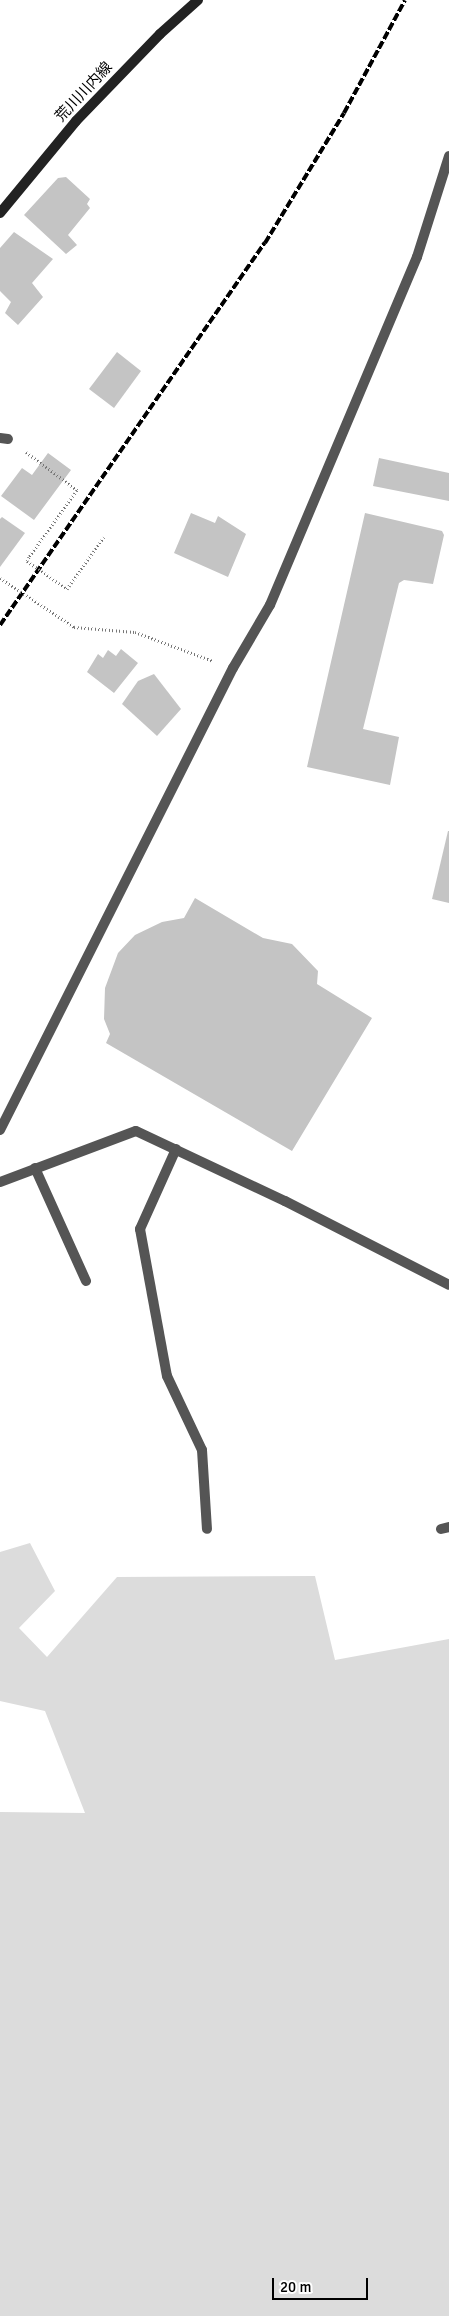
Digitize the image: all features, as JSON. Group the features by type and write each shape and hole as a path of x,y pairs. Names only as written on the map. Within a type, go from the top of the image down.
{"main road":[{"name":"荒川川内線","path":"0,213 76,121 160,34 198,0"}],"street":[{"path":"0,1130 233,668 270,605 417,257 449,156"},
{"path":"0,1182 136,1131 176,1149 449,1285"},
{"path":"176,1149 140,1230 167,1376 202,1450 207,1529"},
{"path":"35,1168 86,1281"}],"path":[{"path":"4,438 77,490 27,560 67,589 104,537"},
{"path":"0,578 70,627 135,632 233,668"}],"shaded area":[{"path":"30,1543 55,1591 19,1628 47,1657 117,1577 315,1576 335,1660 449,1639 449,2316 0,2316 0,1812 85,1813 45,1711 0,1701 0,1552"}],"building":[{"path":"66,177 90,199 87,204 90,208 68,235 77,245 66,254 24,215 58,178"},
{"path":"14,232 53,259 32,283 43,297 18,325 5,313 11,302 0,291 0,248"},
{"path":"117,352 141,371 114,408 89,389"},
{"path":"48,453 71,470 34,520 1,496 22,468 32,475"},
{"path":"379,458 449,473 449,501 373,486"},
{"path":"191,513 215,523 218,516 246,534 228,577 174,553"},
{"path":"365,513 442,531 444,535 433,584 404,580 399,583 363,729 399,737 390,785 307,767"},
{"path":"2,517 25,533 0,567 0,519"},
{"path":"121,649 138,663 114,693 87,672 98,654 103,658 108,650 116,656"},
{"path":"154,674 181,709 157,736 122,704 138,681"},
{"path":"449,831 449,903 432,899"},
{"path":"195,898 263,938 292,944 318,971 317,984 372,1018 292,1151 106,1043 110,1034 104,1019 105,988 118,953 135,935 162,922 184,918"}],"railway":[{"path":"0,625 265,243 344,113 405,0"}]}
